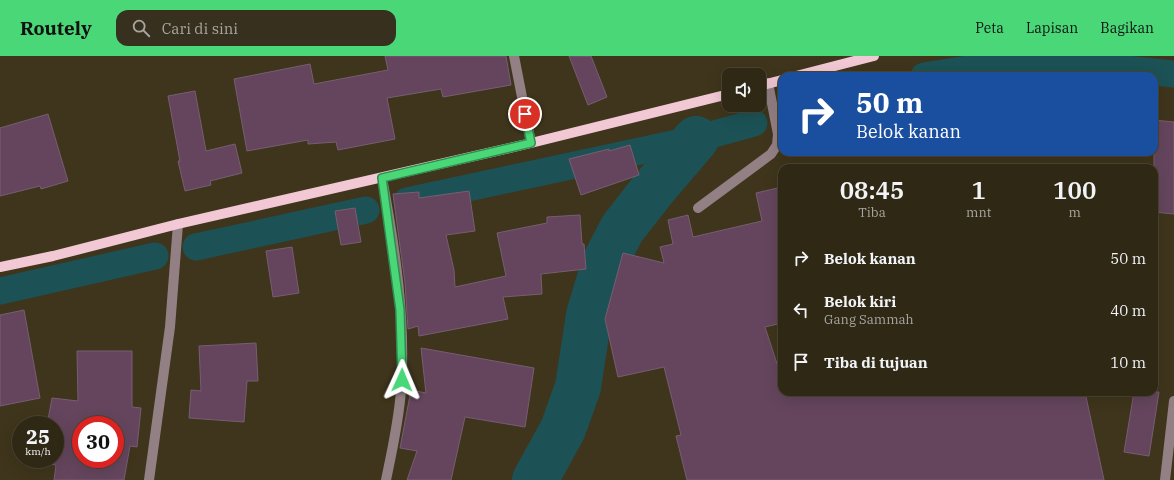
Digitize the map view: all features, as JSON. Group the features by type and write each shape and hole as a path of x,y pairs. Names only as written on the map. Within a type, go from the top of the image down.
{"main road":[{"path":"812,72 874,56"},
{"path":"766,84 778,81"},
{"path":"0,267 53,256 178,224 531,143 722,96"}],"street":[{"path":"514,56 531,143"},
{"path":"698,208 771,154 777,145 778,134 766,91"},
{"path":"382,178 400,310 402,369 397,423 386,480"},
{"path":"149,480 170,327 178,224"},
{"path":"1165,480 1174,401"}],"building":[{"path":"385,56 506,56 511,85 443,97 441,89 387,98 395,139 338,150 336,142 308,144 308,140 247,151 234,79 310,64 314,84 388,70"},
{"path":"569,56 591,56 607,97 588,105"},
{"path":"195,91 206,151 235,144 242,173 210,181 211,185 185,191 178,161 180,161 168,96"},
{"path":"48,114 68,181 41,189 40,186 0,196 0,128"},
{"path":"1158,120 1174,122 1174,214 1158,212 1158,164 1154,164 1154,156 1158,156"},
{"path":"630,145 639,175 581,195 569,159"},
{"path":"778,188 778,324 765,327 778,367 778,396 1086,396 1104,480 687,480 676,436 681,435 664,367 618,377 605,319 623,253 664,263 660,247 673,244 668,220 688,215 693,237 762,221 756,193"},
{"path":"469,191 475,231 446,235 454,270 455,287 506,276 497,233 547,223 547,217 580,215 582,244 584,244 586,269 541,274 542,294 503,297 508,319 419,336 418,326 408,329 405,283 393,194 419,192 419,198"},
{"path":"355,208 361,242 341,245 335,211"},
{"path":"292,247 299,293 273,297 266,251"},
{"path":"24,310 40,398 0,406 0,315"},
{"path":"256,343 258,381 247,381 244,422 189,418 191,390 201,391 199,346"},
{"path":"421,348 534,368 525,427 465,417 451,480 407,480 417,451 400,448 411,390 426,393"},
{"path":"77,351 132,351 132,407 141,408 137,447 130,446 124,480 54,480 56,468 64,468 64,416 49,416 52,398 78,401"},
{"path":"1159,392 1149,456 1124,452 1133,396 1158,396"}],"waterway":[{"path":"949,72 1031,59 1155,72"},
{"path":"1158,72 1174,74"},
{"path":"407,201 696,139 754,123"},
{"path":"535,480 563,429 578,387 589,315 605,262 622,229 654,188 696,139"},
{"path":"196,247 366,210"},
{"path":"0,291 155,256"}],"route":[{"path":"402,380 400,310 394,253 382,178 531,143 525,114"}]}
